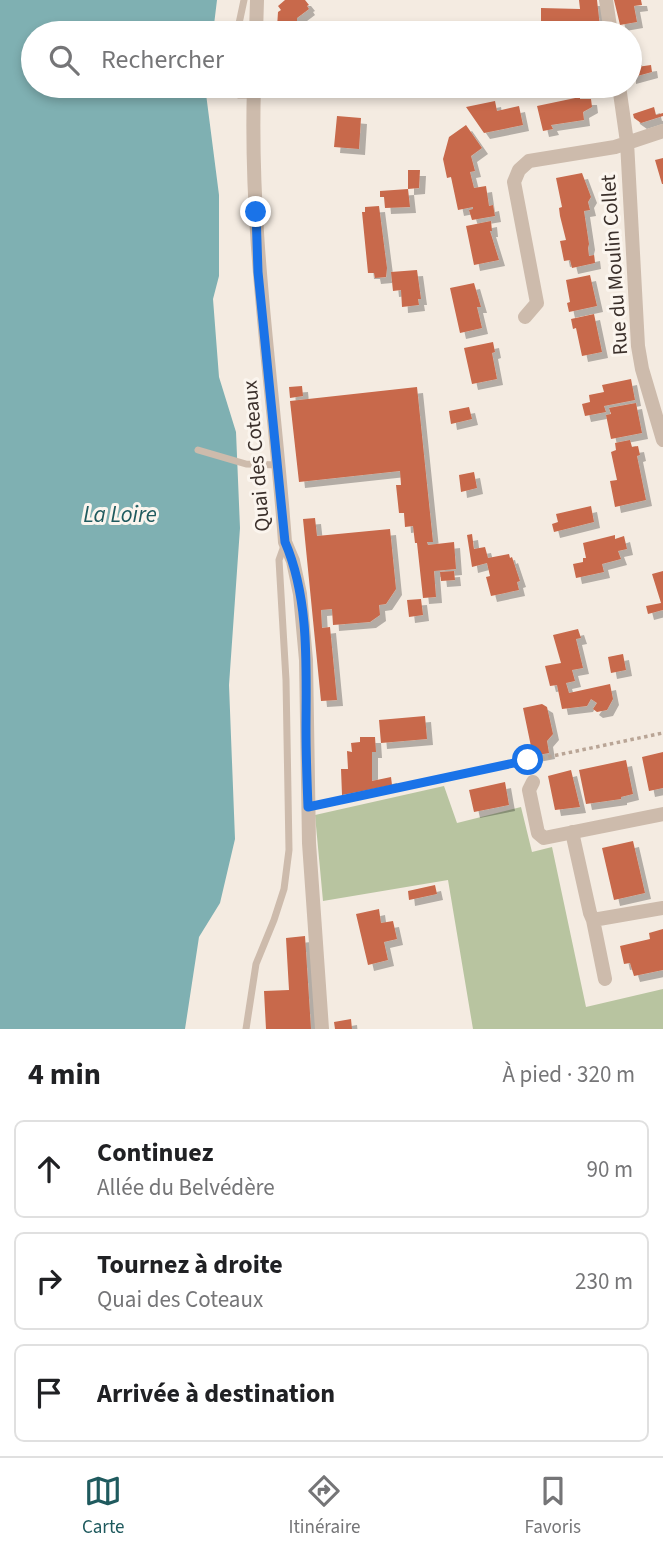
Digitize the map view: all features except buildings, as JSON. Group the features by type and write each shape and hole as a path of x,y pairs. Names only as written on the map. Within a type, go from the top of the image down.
{"street":[{"path":"256,21 257,0"},
{"path":"606,0 609,21"},
{"name":"Quai des Coteaux","path":"254,98 254,199 258,272 285,542 293,561 300,594 306,660 308,807 322,1029"},
{"name":"Rue du Moulin Collet","path":"621,98 627,142 638,346 663,440"},
{"path":"526,317 537,303 514,182 519,170 529,161 615,147 663,131"},
{"path":"533,782 529,790 538,833 544,838 663,814"},
{"path":"572,832 605,979"},
{"path":"593,920 663,908"}],"lane":[{"path":"240,21 244,0"},
{"path":"198,450 246,464 279,465"},
{"path":"246,1029 256,964 284,889 289,850 286,680 279,560 285,542"}],"path":[{"path":"308,807 663,733"}],"green space":[{"path":"444,786 457,823 521,807 532,852 552,847 586,1007 663,989 663,1029 473,1029 448,880 323,901 315,815"}],"water":[{"name":"La Loire","path":"0,0 217,0 214,21 21,21 21,98 207,98 219,195 219,276 213,299 219,377 236,432 240,528 229,685 235,839 220,903 199,937 185,1029 0,1029"}],"route":[{"path":"256,212 258,272 285,542 293,561 300,594 306,660 308,807 528,760"}]}
